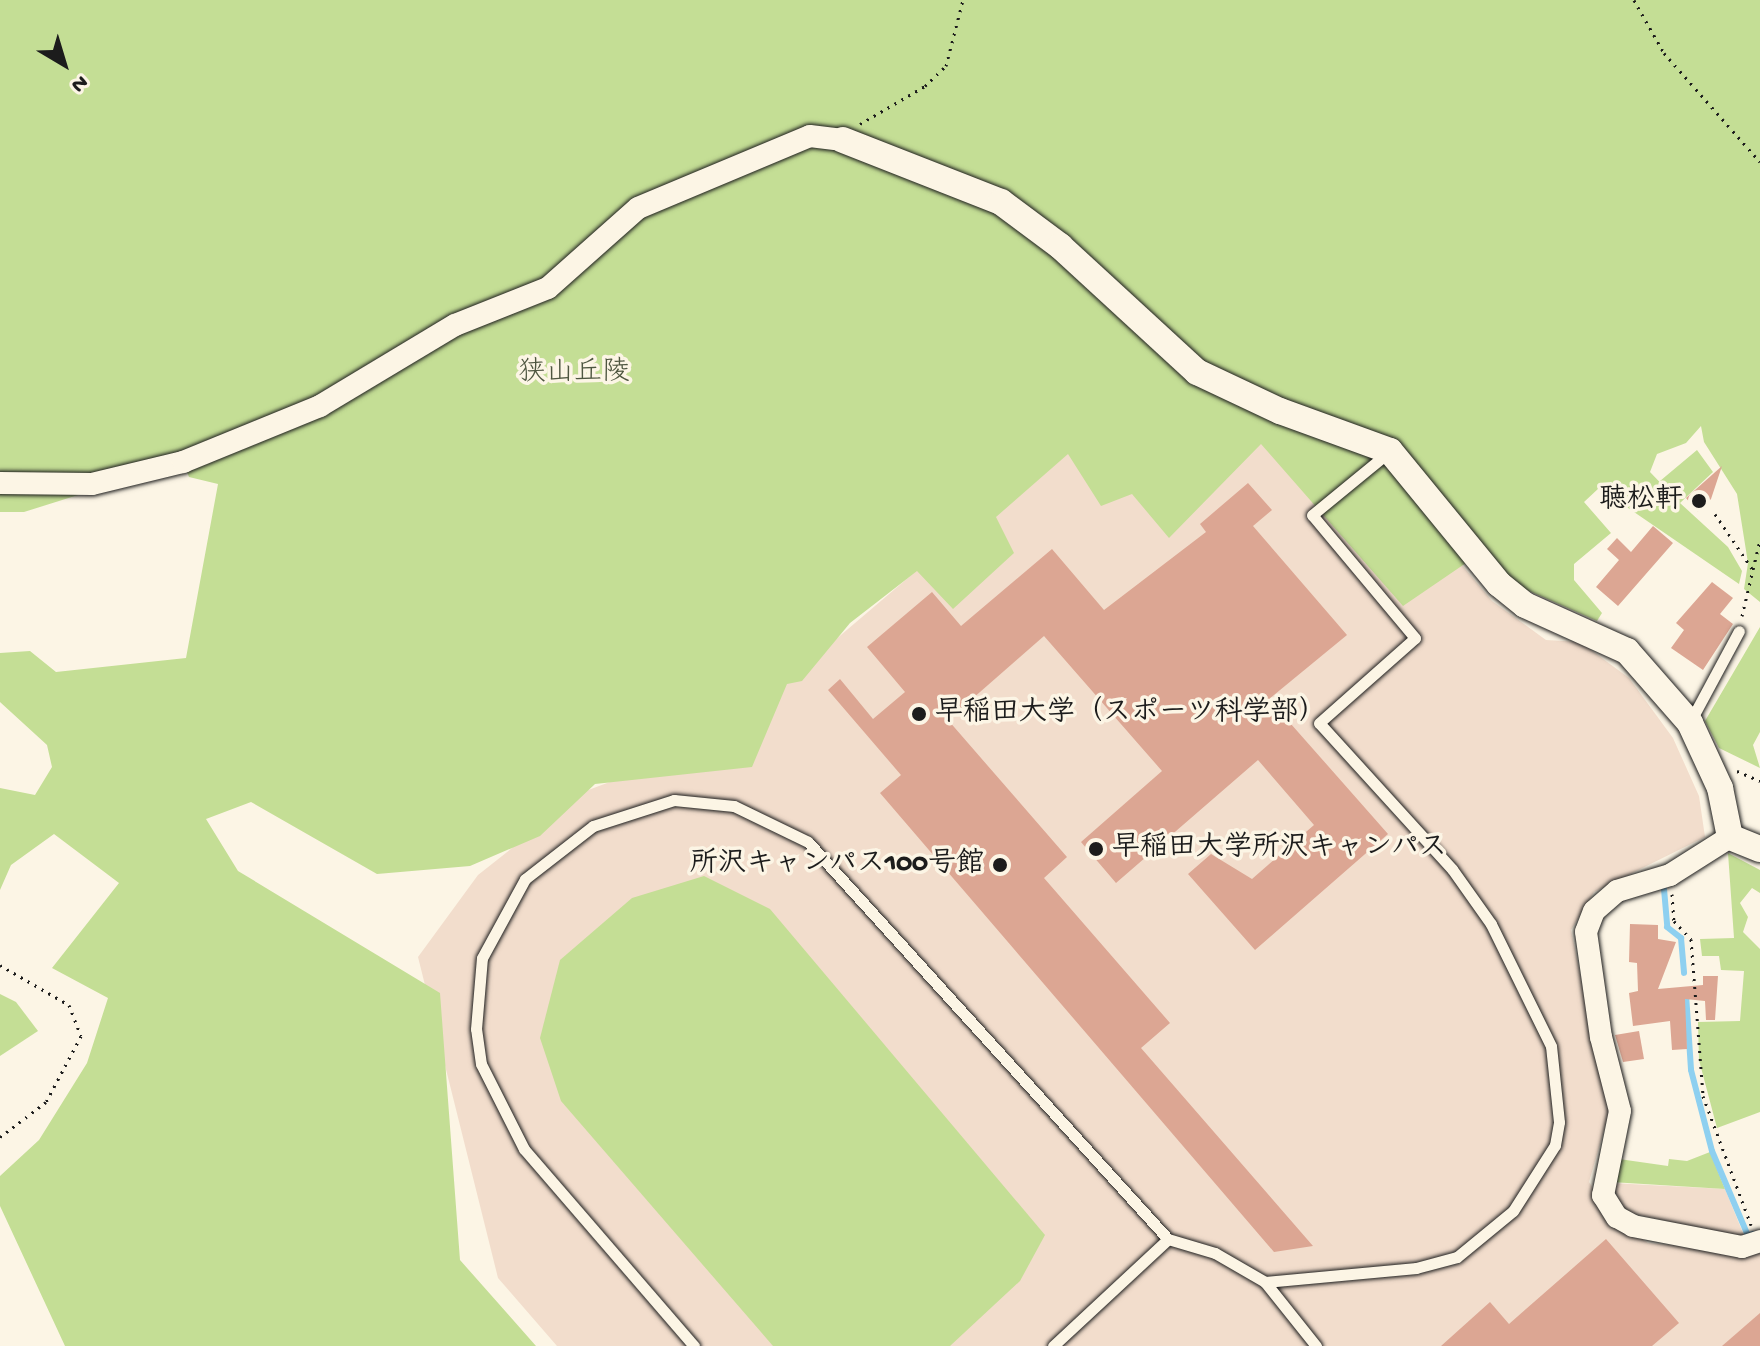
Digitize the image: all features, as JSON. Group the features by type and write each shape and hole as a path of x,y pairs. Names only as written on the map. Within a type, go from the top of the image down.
{"street":[{"path":"0,483 92,484 183,462 320,406 455,325 548,288 638,208 810,136 843,140 1001,202 1060,246 1197,372 1280,411 1390,451 1499,584 1525,605 1627,651 1690,723 1720,788 1730,837"},
{"path":"1730,837 1760,849"},
{"path":"1730,837 1670,875 1606,897 1586,932 1601,1037 1620,1111 1603,1195 1617,1217 1633,1226 1742,1247 1757,1236"}],"lane":[{"path":"1265,1282 1416,1268 1457,1257 1513,1211 1555,1145 1559,1122 1551,1046 1491,924 1452,869 1319,723 1415,638 1312,515 1390,451"},
{"path":"1690,723 1739,631"},
{"path":"694,1346 524,1149 481,1064 476,1029 482,958 525,879 593,826 639,807 674,800 734,806 808,842 1168,1239 1215,1253 1265,1282 1316,1346"},
{"path":"1053,1346 1168,1239"}],"path":[{"path":"843,140 925,86 946,66 963,0"},
{"path":"1634,0 1664,53 1760,162"},
{"path":"1715,514 1753,570"},
{"path":"1739,631 1760,540"},
{"path":"1670,875 1674,921 1691,939 1703,1096 1757,1236"},
{"path":"0,965 69,1005 81,1036 46,1102 0,1137"}],"shaded area":[{"name":"早稲田大学所沢キャンパス","path":"1158,365 1445,545 1492,601 1546,640 1580,642 1629,678 1673,738 1699,796 1705,837 1594,892 1571,930 1609,1113 1589,1182 1614,1221 1648,1243 1760,1253 1760,1346 557,1346 498,1278 418,957 478,875 583,792 714,743"},
{"path":"1611,1183 1725,1189 1745,1238 1625,1212"}],"green space":[{"name":"狭山丘陵","path":"0,0 1760,0 1760,602 1744,589 1748,563 1737,494 1704,442 1701,426 1686,443 1657,454 1650,472 1674,497 1660,481 1697,450 1713,472 1680,503 1728,547 1742,571 1739,584 1599,488 1584,502 1611,533 1574,564 1574,580 1602,613 1597,621 1466,563 1403,606 1261,444 1169,538 1132,494 1101,506 1068,454 996,517 1014,553 953,609 917,571 850,623 802,681 787,684 752,767 595,784 540,836 470,866 377,874 251,802 206,819 238,871 440,993 460,1260 536,1346 65,1346 0,1206 0,1176 39,1140 87,1063 108,998 52,968 119,883 54,834 11,865 0,890 0,788 35,795 52,767 47,745 0,702 0,653 30,651 56,672 186,658 218,484 189,477 183,462 24,512 0,512"},
{"path":"1760,627 1760,732 1753,745 1760,768 1719,748 1705,721"},
{"path":"1728,853 1760,870 1760,893 1752,888 1740,903 1748,917 1743,932 1760,949 1760,1112 1717,1128 1699,1060 1698,1022 1740,1021 1744,971 1721,970 1719,956 1702,956 1700,939 1734,938"},
{"path":"704,876 770,909 1045,1235 1020,1281 950,1346 773,1346 561,1101 540,1038 560,960 632,898"},
{"path":"0,994 16,1002 38,1031 0,1056"},
{"path":"1710,1152 1725,1189 1611,1182 1619,1159 1668,1166 1669,1159 1687,1161"}],"building":[{"path":"1722,466 1711,499 1698,512 1686,498"},
{"name":"所沢キャンパス100号館","path":"1248,483 1272,510 1253,526 1347,635 1269,699 1388,834 1255,950 1188,874 1211,854 1252,879 1314,825 1258,760 1116,883 1081,842 1162,771 1044,636 948,720 1067,857 1044,878 1170,1023 1141,1048 1313,1246 1274,1252 880,793 901,775 828,690 840,679 873,719 905,692 867,647 932,592 961,626 1052,549 1104,610 1206,532 1200,524"},
{"path":"1653,526 1673,543 1618,606 1596,587 1619,560 1607,549 1617,538 1631,552"},
{"path":"1712,582 1733,598 1720,614 1733,624 1703,670 1671,648 1684,630 1676,623"},
{"path":"1630,924 1658,925 1658,939 1676,942 1658,989 1703,985 1703,976 1718,976 1715,1020 1706,1020 1705,1001 1685,999 1687,1049 1672,1050 1670,1021 1633,1026 1629,993 1638,991 1637,963 1629,962"},
{"path":"1639,1031 1644,1059 1623,1062 1615,1035"},
{"path":"1606,1239 1679,1323 1652,1346 1441,1346 1490,1302 1509,1324"},
{"path":"1760,1313 1760,1346 1722,1346"}],"waterway":[{"path":"1664,889 1667,927 1681,938 1684,973"},
{"path":"1686,994 1691,1070 1712,1151 1748,1236 1753,1234"}],"place":[{"name":"聴松軒","path":"1699,501"},
{"name":"早稲田大学（スポーツ科学部）","path":"919,714"},
{"name":"早稲田大学所沢キャンパス","path":"1096,849"},
{"name":"所沢キャンパス100号館","path":"1000,865"}]}
